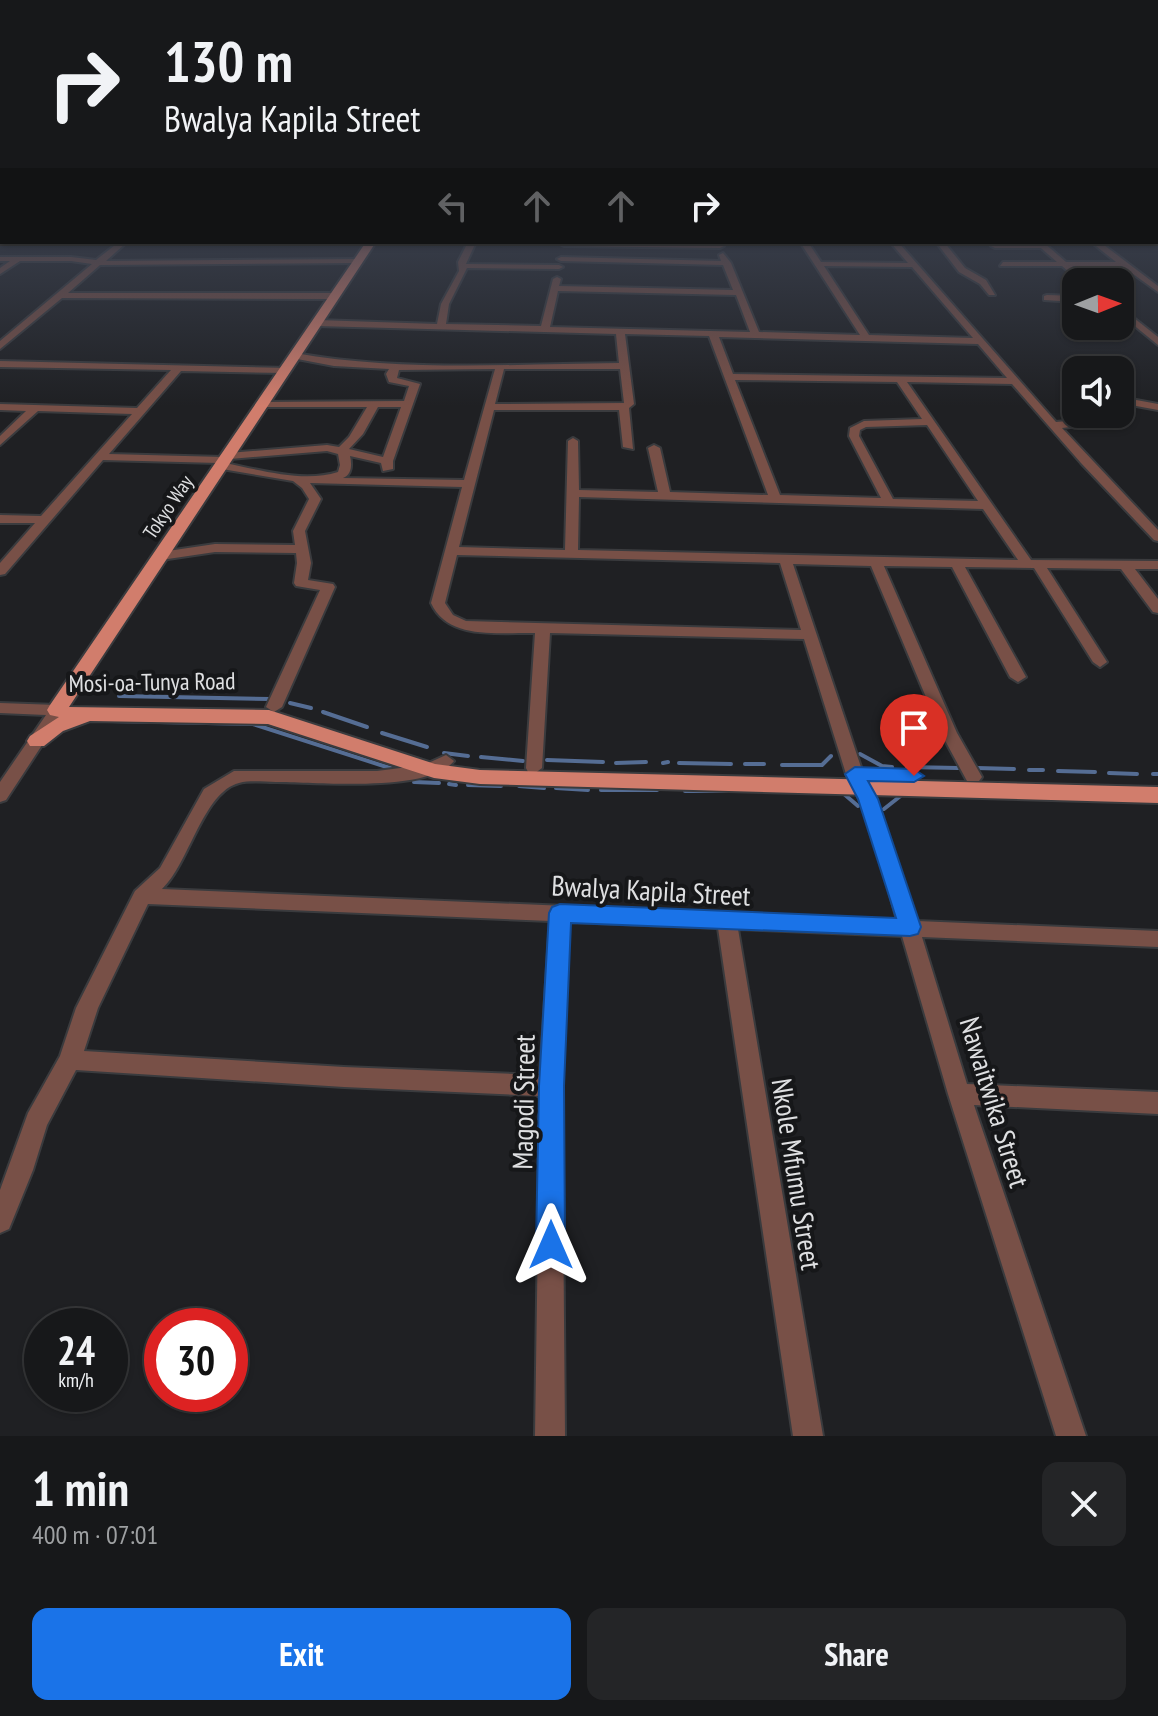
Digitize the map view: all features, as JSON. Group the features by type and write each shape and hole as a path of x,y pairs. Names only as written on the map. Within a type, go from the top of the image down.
{"main road":[{"name":"Tokyo Way","path":"57,710 351,272"},
{"path":"75,682 77,692 85,699 116,704"},
{"name":"Mosi-oa-Tunya Road","path":"57,710 78,705 116,704 274,707 295,711 440,766 859,780 1158,795"},
{"name":"Mosi-oa-Tunya Road","path":"57,710 95,714 269,717 440,766 532,780 973,777 1158,783"},
{"path":"37,741 56,726 95,714"}],"street":[{"path":"0,346 87,272"},
{"path":"441,327 445,304 462,272"},
{"path":"545,329 558,272"},
{"path":"730,272 756,335"},
{"path":"823,272 866,338"},
{"path":"919,272 1158,537"},
{"path":"966,272 983,282 992,293"},
{"path":"1135,272 1158,290"},
{"path":"555,288 738,293"},
{"path":"60,295 335,296"},
{"path":"1047,298 1062,299"},
{"path":"1134,322 1158,342"},
{"path":"317,323 980,341"},
{"path":"488,407 624,407 629,404 620,332"},
{"path":"713,334 775,498"},
{"path":"295,356 334,363 396,367 624,366"},
{"path":"0,364 286,370"},
{"path":"387,482 387,461 415,382 392,380 391,374 396,367"},
{"path":"500,367 438,603 447,619 474,626 811,635"},
{"path":"0,571 178,368"},
{"path":"730,377 1015,381"},
{"path":"900,379 1100,662"},
{"path":"1134,403 1158,407"},
{"path":"263,404 407,404"},
{"path":"343,449 359,437 367,414 375,404"},
{"path":"0,407 140,411"},
{"path":"624,407 629,447"},
{"path":"0,442 35,408"},
{"path":"889,502 854,436 855,428 864,424 931,422"},
{"path":"1054,425 1062,424"},
{"path":"1086,442 1091,428"},
{"path":"571,555 573,441"},
{"path":"654,448 665,496"},
{"path":"100,457 225,461 343,449 387,461"},
{"path":"321,481 343,474 346,465 343,449"},
{"path":"225,461 299,481 468,484"},
{"path":"274,707 328,587 301,583 304,563 299,531 315,499 307,486 299,481"},
{"path":"573,493 987,505"},
{"path":"0,519 45,520"},
{"path":"161,556 215,548 302,549"},
{"path":"451,551 957,564 1158,565"},
{"name":"Nawaitwika Street","path":"785,559 910,927 959,1094 1071,1436"},
{"path":"876,562 949,733 973,777"},
{"path":"957,564 1018,677"},
{"path":"1125,565 1158,609"},
{"path":"534,768 543,628"},
{"path":"0,708 57,710"},
{"name":"Tokyo Way","path":"0,796 57,710"},
{"path":"0,1220 21,1170 36,1121 70,1060 93,994 142,896 167,873 210,793 234,777 405,775 440,766"},
{"name":"Bwalya Kapila Street","path":"142,896 1158,939"},
{"name":"Magodi Street","path":"550,1436 551,1086 560,913"},
{"name":"Nkole Mfumu Street","path":"727,922 808,1436"},
{"path":"70,1060 551,1086"},
{"path":"959,1094 1158,1103"}],"waterway":[{"path":"119,696 270,699"},
{"path":"290,703 311,708"},
{"path":"323,712 367,727"},
{"path":"112,721 253,724 396,770"},
{"path":"382,733 427,747"},
{"path":"444,753 468,756"},
{"path":"860,754 882,766 892,767"},
{"path":"782,765 822,765 831,756"},
{"path":"481,757 523,761"},
{"path":"547,760 603,762"},
{"path":"616,763 646,762"},
{"path":"663,763 668,762"},
{"path":"679,763 731,764"},
{"path":"745,764 764,764"},
{"path":"907,767 958,768"},
{"path":"977,768 1014,769"},
{"path":"1029,770 1043,770"},
{"path":"1058,771 1095,772"},
{"path":"1109,773 1137,774"},
{"path":"1153,774 1158,774"},
{"path":"414,782 439,783"},
{"path":"449,784 456,785"},
{"path":"468,785 501,786"},
{"path":"519,786 544,788"},
{"path":"556,788 588,790"},
{"path":"601,790 657,790"},
{"path":"685,791 745,791"},
{"path":"844,794 858,806"},
{"path":"884,809 903,794"}],"route":[{"path":"551,1245 551,1086 560,913 910,927 868,799 855,774 914,776"}]}
